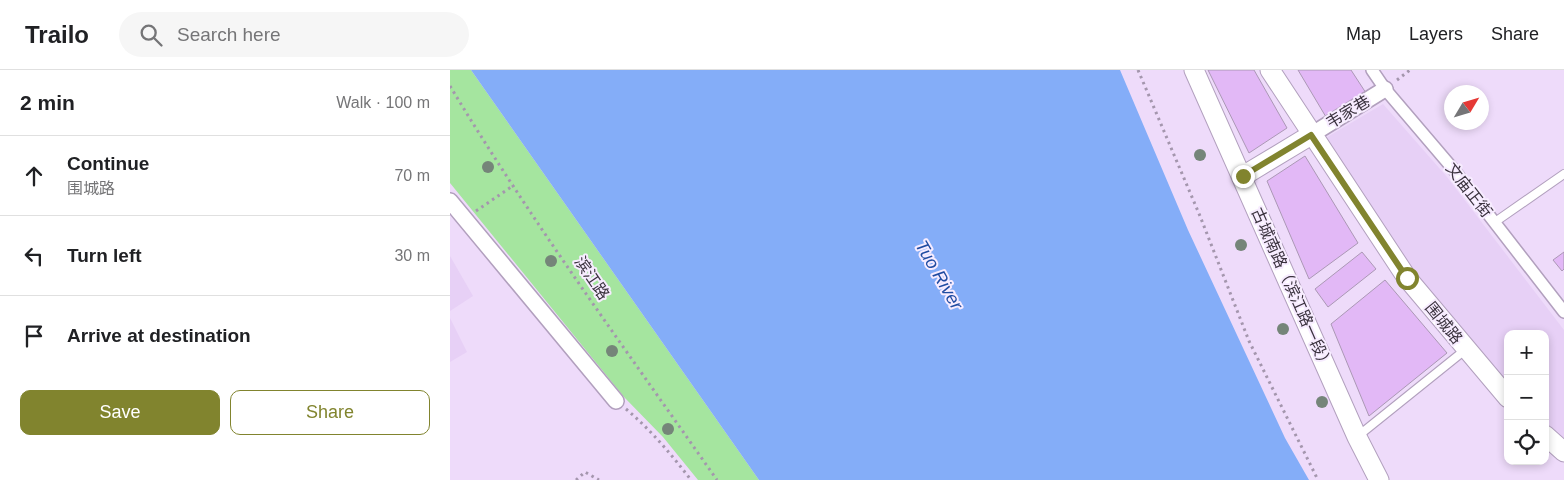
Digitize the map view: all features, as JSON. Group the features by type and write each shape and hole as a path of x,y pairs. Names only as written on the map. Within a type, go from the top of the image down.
{"street":[{"name":"古城南路（滨江路一段）","path":"1194,70 1243,176 1357,437 1379,480"},
{"name":"围城路","path":"1270,70 1311,135 1407,278 1465,350 1504,394"},
{"name":"文庙正街","path":"1372,70 1385,89 1454,170 1564,312"},
{"name":"韦家巷","path":"1311,135 1385,89"},
{"path":"1243,176 1311,135"},
{"path":"456,211 616,401"},
{"path":"1549,438 1564,452"}],"lane":[{"path":"1495,222 1564,174"},
{"path":"1357,437 1465,350"}],"path":[{"path":"1138,70 1200,216 1249,341 1318,480"},
{"name":"滨江路","path":"450,86 514,184 717,480"},
{"path":"456,211 514,184"},
{"path":"616,401 643,423 670,452 691,480"},
{"path":"576,480 585,472 599,480"}],"shaded area":[{"path":"1383,104 1447,177 1564,330 1564,440 1549,427 1549,330 1504,330 1504,382 1415,274 1324,139"},
{"path":"450,256 473,296 450,311"},
{"path":"450,318 467,352 450,362"}],"green space":[{"path":"450,70 471,70 759,480 698,480 663,437 624,397 450,183"}],"water":[{"name":"Tuo River","path":"471,70 1120,70 1188,230 1285,438 1309,480 759,480"}],"building":[{"path":"1208,70 1254,70 1287,128 1249,153"},
{"path":"1298,70 1351,70 1366,93 1326,117"},
{"path":"1305,156 1358,243 1309,279 1267,181"},
{"path":"1362,252 1376,269 1328,307 1315,289"},
{"path":"1564,252 1564,269 1562,271 1553,260"},
{"path":"1385,280 1447,353 1369,416 1331,324"}],"route":[{"path":"1243,176 1311,135 1407,278"}]}
